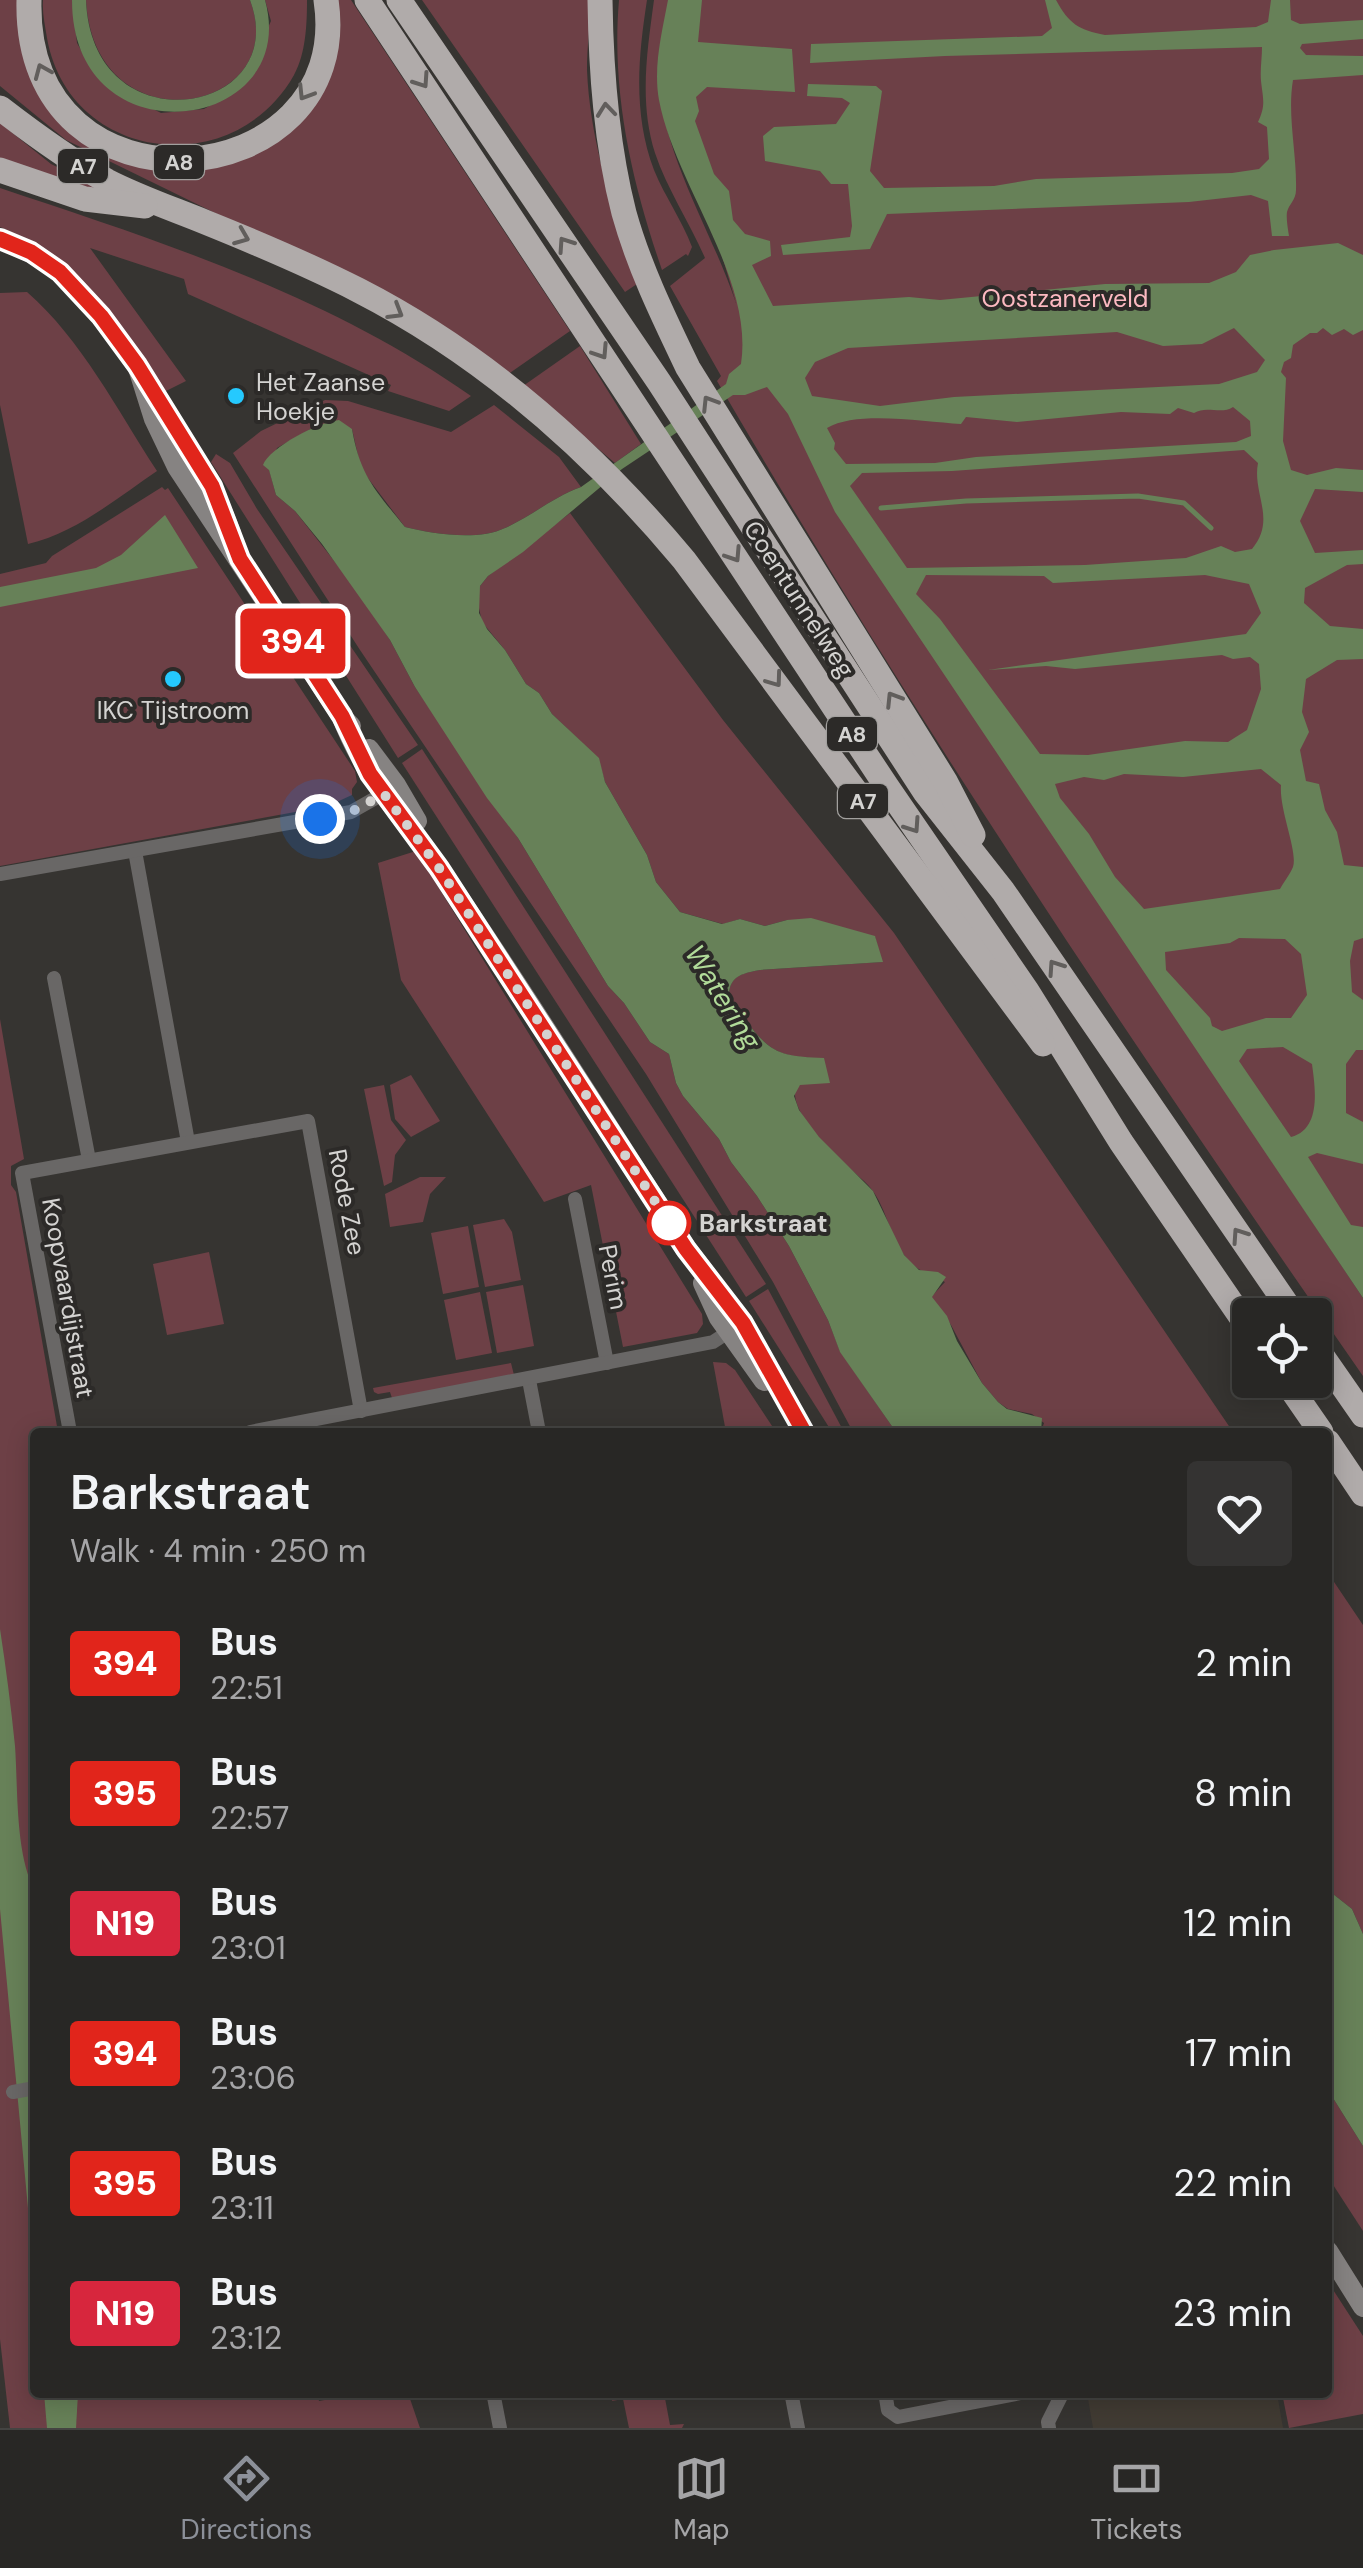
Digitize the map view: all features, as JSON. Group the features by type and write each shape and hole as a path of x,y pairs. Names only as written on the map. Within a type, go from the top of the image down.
{"highway":[{"name":"A8","path":"29,0 30,30 37,59 48,86 65,110 114,147 142,158 172,162 206,159 238,150 268,133 293,111 318,73 326,44 326,0"},
{"name":"Coentunnelweg","path":"367,0 887,787 1027,991 1121,1142 1232,1304"},
{"name":"Coentunnelweg","path":"399,0 659,382 926,792 1003,891 1282,1298"},
{"name":"A8","path":"600,0 601,66 624,213 659,308 688,368 945,781 1003,891"},
{"name":"A7","path":"0,108 50,146 110,182 358,290 430,332 543,414 628,495 684,560 1010,1002 1121,1142"},
{"name":"A7","path":"0,170 85,199 174,209"},
{"path":"1332,1371 1363,1416"},
{"path":"1297,1398 1318,1428"},
{"path":"1332,1448 1363,1494"}],"main road":[{"path":"0,239 31,252 60,272 101,316 137,365 186,462 218,499 240,559 342,716 349,737 390,789 801,1427"},
{"path":"1332,2257 1363,2307"}],"street":[{"path":"0,874 351,812 390,789"},
{"path":"135,851 188,1142"},
{"path":"54,978 89,1160"},
{"name":"Rode Zee","path":"22,1172 308,1121 361,1411"},
{"name":"Koopvaardijstraat","path":"22,1172 69,1428"},
{"name":"Perim","path":"575,1199 607,1363"},
{"path":"271,1428 713,1342 736,1327"},
{"path":"529,1380 538,1428"},
{"path":"13,2092 30,2089"},
{"path":"494,2398 500,2428"},
{"path":"792,2398 798,2428"},
{"path":"886,2398 888,2410 898,2417 995,2398"},
{"path":"1049,2428 1048,2422 1060,2398"}],"shaded area":[{"path":"1088,2398 1278,2398 1283,2428 1093,2428"}],"green space":[{"path":"0,0 20,0 22,48 34,77 52,103 178,167 304,106 334,0 351,0 570,331 507,375 297,253 66,140 0,86"},
{"path":"43,0 72,0 77,43 88,62 108,86 161,113 204,109 241,87 271,21 265,0 307,0 305,38 294,75 267,110 233,132 195,143 156,144 119,133 86,111 61,80 47,38"},
{"path":"86,0 250,0 256,39 244,69 219,90 187,99 153,96 121,80 97,48"},
{"path":"422,0 592,0 587,70 593,125 637,284 625,292"},
{"path":"619,0 647,0 640,65 643,128 654,170 692,247 688,256 662,270 626,137 618,69"},
{"name":"Oostzanerveld","path":"654,0 1363,0 1363,1283 1128,945 1363,1298 1363,1376 1332,1331 1332,1298 1310,1298 1195,1131 949,760 717,381 721,376 670,286 705,258 655,153 647,115 646,77","holes":["660,45 736,303 672,145 659,79"]},
{"path":"0,123 51,164 123,199 0,159"},
{"path":"0,188 183,251 303,300 417,361 471,396 449,411 388,391 391,385 188,294 184,279 90,248 186,381 160,394 58,260 29,240 0,227"},
{"path":"27,292 82,354 157,471 79,523 28,544 0,405 0,293"},
{"path":"580,346 641,444 615,463 523,386"},
{"path":"325,400 348,401 451,432 494,405 559,457 581,487 505,528 455,535 405,527 361,469 352,429 318,425 277,448 269,469 276,495 295,511 357,590 415,687 518,838 608,986 650,1042 669,1054 683,1096 719,1139 789,1246 840,1351 893,1428 851,1428 773,1282 646,1074 360,650 233,453 261,431"},
{"path":"216,454 230,463 257,509 418,745 398,758 211,462"},
{"path":"162,487 168,488 355,771 357,782 352,795 328,806 0,866 0,574 46,563"},
{"path":"570,513 723,720 894,933 1230,1428 1042,1428 1044,1423 1032,1414 1008,1409 998,1402 982,1383 931,1297 945,1282 911,1263 903,1254 872,1190 821,1140 802,1114 795,1090 824,1059 788,1055 771,1047 746,1021 729,994 735,979 754,971 882,962 875,937 787,920 765,926 740,919 723,924 680,912 656,882 647,855 605,782 598,758 552,714 539,693 526,684 482,622 477,599 488,576"},
{"path":"422,749 766,1284 746,1297 402,763"},
{"path":"416,851 702,1314 703,1324 697,1333 623,1347 591,1185 544,1202 401,980 378,863"},
{"path":"0,1019 24,1159 11,1166 11,1185 16,1192 57,1428 30,1428 30,2398 319,2401 410,2398 420,2428 10,2428 0,2339"},
{"path":"411,1075 440,1121 411,1137 395,1119 390,1085"},
{"path":"384,1085 391,1120 406,1140 395,1155 392,1182 384,1186 364,1089"},
{"path":"420,1177 446,1177 430,1194 423,1222 390,1227 385,1194"},
{"path":"504,1219 512,1232 521,1280 485,1287 473,1225"},
{"path":"468,1226 479,1287 443,1294 431,1233"},
{"path":"209,1252 224,1324 167,1335 153,1264"},
{"path":"523,1285 534,1346 497,1353 486,1292"},
{"path":"768,1289 842,1428 829,1428 749,1301"},
{"path":"480,1292 492,1353 456,1360 444,1300"},
{"path":"713,1362 726,1363 735,1370 773,1428 725,1428"},
{"path":"511,1363 514,1375 392,1398 390,1392 378,1394 373,1388"},
{"path":"1332,1579 1363,1625 1363,1934 1352,1909 1332,1893"},
{"path":"1332,2096 1363,2146 1363,2231 1332,2183"},
{"path":"1332,2288 1363,2336 1363,2414 1289,2428 1283,2398 1332,2398"},
{"path":"613,2398 665,2398 670,2425 684,2424 682,2428 629,2428 623,2399 612,2401"}],"water":[{"path":"72,0 86,0 97,48 120,79 152,96 186,99 219,90 243,70 256,39 250,0 265,0 267,45 250,79 220,102 182,111 143,107 107,88 82,53"},
{"name":"Watering","path":"668,0 702,0 698,42 792,49 795,92 707,87 696,97 699,111 695,121 714,174 729,191 733,220 745,234 770,241 771,256 752,265 773,306 909,297 940,300 1105,284 1209,283 1236,272 1250,255 1274,250 1338,243 1363,255 1363,330 1353,335 1344,329 1332,335 1323,328 1310,333 1293,345 1291,358 1284,362 1281,372 1286,378 1283,441 1291,470 1307,475 1336,468 1363,470 1363,492 1315,489 1300,521 1315,553 1363,550 1363,564 1347,565 1305,588 1304,603 1330,626 1363,629 1363,659 1337,660 1306,679 1302,712 1309,732 1300,750 1306,781 1319,784 1325,810 1337,832 1344,865 1363,867 1363,938 1354,941 1350,961 1352,992 1363,1000 1363,1050 1356,1050 1346,1064 1346,1113 1363,1122 1363,1164 1317,1153 1308,1157 1351,1225 1363,1227 1363,1298 835,512 788,414 767,387 733,395 622,469 523,552 488,576 480,586 479,613 526,684 599,758 605,782 647,855 656,882 680,912 722,924 740,919 765,926 811,918 875,936 883,962 754,971 735,979 729,994 746,1021 771,1047 788,1054 824,1058 830,1083 800,1085 794,1096 799,1110 819,1137 873,1191 904,1255 919,1270 946,1277 932,1297 947,1316 982,1383 1007,1409 1042,1418 1041,1428 893,1428 840,1352 828,1320 789,1246 719,1139 683,1096 669,1054 650,1042 608,986 518,838 487,798 415,687 390,640 322,544 276,495 269,470 263,465 267,458 296,437 339,420 352,429 365,471 405,527 442,534 494,532 581,487 726,384 729,374 741,364 742,331 736,298 668,132 657,88","holes":["1234,328 1265,360 1257,372 1219,384 954,397 880,406 812,396 805,378 815,362 848,348 1117,332 1163,346 1202,344","1233,407 1250,421 1251,436 1236,442 976,457 935,463 846,464 834,449 827,428 873,418 961,424 966,417 1017,422 1121,412 1170,414 1178,408 1194,413","1244,450 1258,463 1263,527 1252,549 1235,552 1221,546 1186,558 1085,565 907,568 850,486 862,473 952,471","926,575 1044,576 1053,583 1205,575 1249,584 1261,613 1246,634 988,670 1046,666 1075,669 1222,655 1233,659 1250,657 1259,664 1261,689 1247,730 1228,742 1185,741 1088,755 1040,754 940,619 916,594","1261,769 1281,785 1294,860 1280,889 1144,909 1115,877 1089,834 1060,798 1055,784 1084,777 1104,780 1124,774 1183,777","1239,938 1285,939 1301,954 1307,995 1291,1018 1266,1018 1222,1031 1212,1026 1210,1018 1166,970 1165,952 1230,943","1283,1047 1312,1064 1314,1106 1301,1133 1291,1137 1239,1061 1247,1049"]},
{"path":"1045,0 1056,0 1065,15 1081,28 1105,35 1256,27 1268,22 1271,0 1290,0 1291,20 1300,24 1363,20 1363,39 1302,44 1300,48 1306,55 1363,56 1363,75 1293,80 1296,190 1287,212 1289,236 1272,236 1268,201 1251,195 1189,202 887,214 870,249 783,255 781,245 850,237 852,226 848,184 831,184 820,171 765,161 763,136 774,127 836,124 850,103 842,98 807,96 808,84 876,86 882,91 870,171 884,188 1232,173 1259,169 1269,159 1267,127 1258,122 1263,102 1262,47 810,63 811,44 1042,36 1052,28"},
{"path":"165,515 198,568 0,607 0,587 96,568 121,555"},
{"path":"0,1629 15,1746 21,1840 30,1878 30,2230 0,1909"},
{"path":"1332,1893 1352,1909 1363,1934 1363,2146 1332,2096"},
{"path":"44,2398 78,2398 76,2428 47,2428"}],"waterway":[{"path":"881,508 966,501 1138,496 1184,503 1211,528"}],"bus line":[{"name":"394","path":"0,239 31,252 60,272 101,316 137,365 212,486 240,559 342,716 370,774 439,868 686,1249 732,1307 802,1428"}],"place":[{"name":"Het Zaanse Hoekje","path":"236,396"},
{"name":"IKC Tijstroom","path":"173,679"},
{"name":"Barkstraat","path":"669,1223"}],"route":[{"path":"320,819 351,812 384,794 439,868 669,1223"}]}
